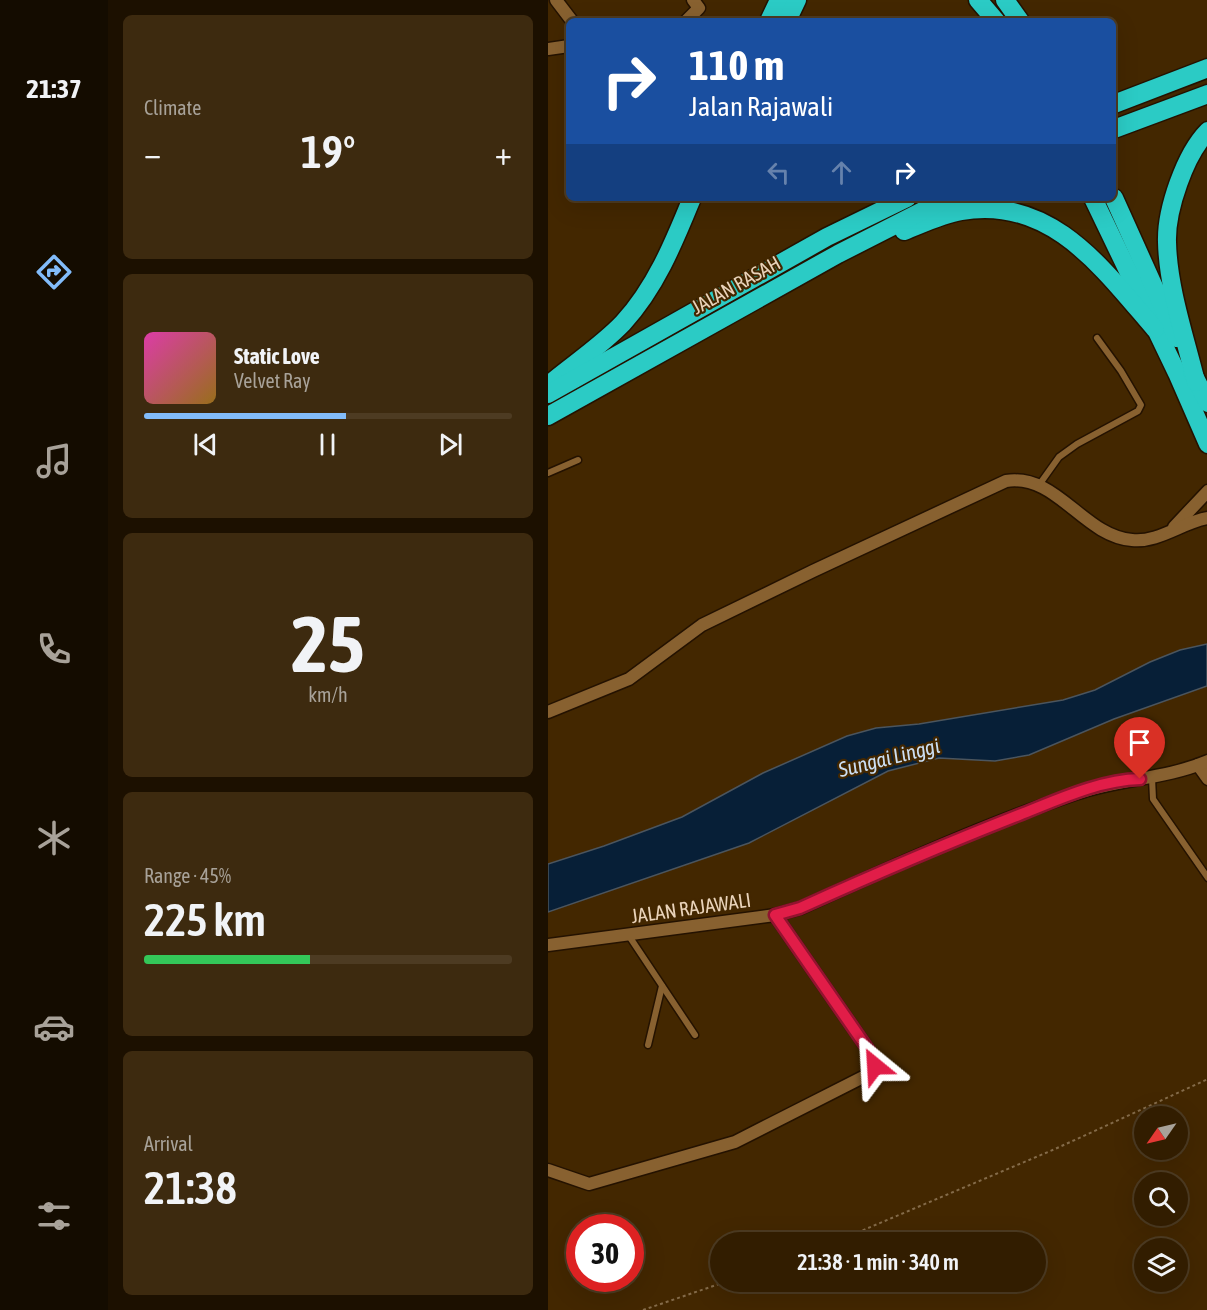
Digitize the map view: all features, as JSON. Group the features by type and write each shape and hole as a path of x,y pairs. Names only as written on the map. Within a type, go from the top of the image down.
{"highway":[{"path":"770,18 779,0"},
{"path":"788,18 797,0"},
{"path":"978,0 993,18"},
{"path":"1005,0 1018,18"},
{"path":"1116,103 1208,68"},
{"path":"1116,128 1208,94"},
{"path":"1196,382 1176,301 1166,241 1180,178 1208,131"},
{"path":"548,385 621,324 638,305 666,258 691,201"},
{"name":"JALAN RASAH","path":"548,394 827,237 901,201"},
{"name":"JALAN RASAH","path":"548,416 838,254 942,201"},
{"path":"1094,201 1178,373 1208,444"},
{"path":"1115,201 1196,382 1208,403"},
{"path":"838,254 960,211 995,209 1028,215 1066,235 1111,278 1155,329"}],"street":[{"path":"556,0 570,18"},
{"path":"688,18 698,3"},
{"path":"548,49 566,46"},
{"path":"548,712 629,679 702,625 917,521 1006,481 1023,478 1039,485 1100,530 1120,539 1135,541 1152,538 1174,528 1208,518"},
{"path":"1174,528 1208,491"},
{"path":"1203,763 1208,779"},
{"name":"JALAN RAJAWALI","path":"548,945 775,915 800,908 951,842 1075,794 1128,779 1152,778 1203,763"},
{"path":"548,1170 589,1184 735,1142 869,1074 875,1066 874,1058 775,915"}],"lane":[{"path":"1039,485 1059,457 1077,444 1138,411 1141,405 1121,371 1097,338"},
{"path":"548,473 578,460"},
{"path":"1152,778 1153,800 1208,878"},
{"path":"629,936 695,1035"},
{"path":"648,1045 662,986"}],"path":[{"path":"859,1232 1055,1149 1208,1079"},
{"path":"643,1310 710,1287"}],"water":[{"name":"Sungai Linggi","path":"1207,644 1207,686 1114,719 1029,755 995,761 939,758 888,771 749,843 548,912 548,864 682,817 763,773 847,736 876,728 919,724 1063,700 1095,690 1150,662 1180,650"}],"route":[{"path":"875,1066 874,1058 775,915 800,908 951,842 1075,794 1128,779 1140,779"}]}
